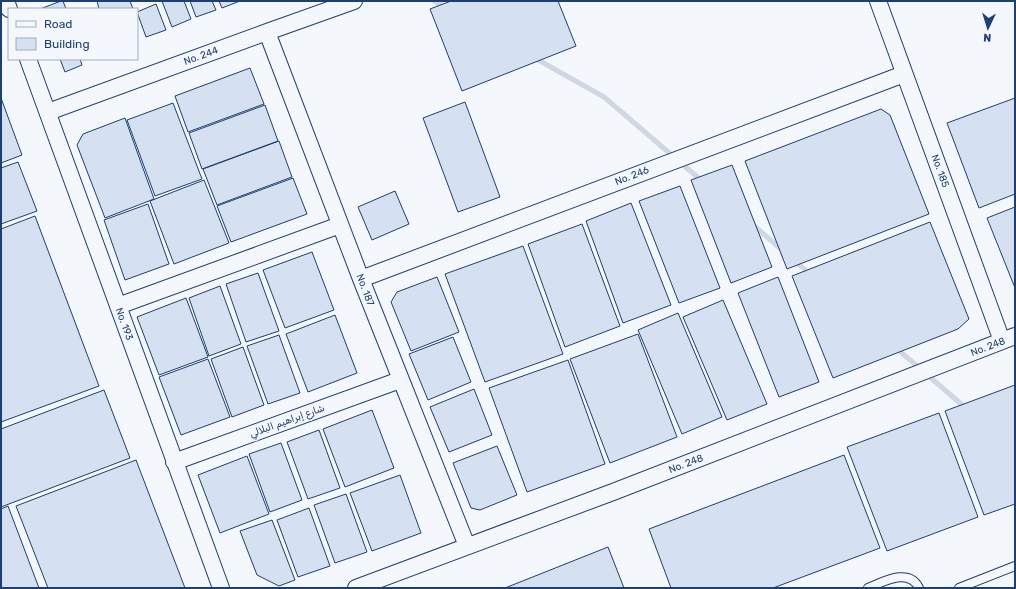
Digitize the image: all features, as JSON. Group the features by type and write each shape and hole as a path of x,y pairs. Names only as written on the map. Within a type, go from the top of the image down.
{"street":[{"name":"No. 244","path":"48,112 354,1"},
{"name":"No. 185","path":"878,1 904,74 1008,339"},
{"name":"No. 187","path":"267,32 360,279 467,546"},
{"name":"No. 193","path":"28,60 221,588"},
{"name":"No. 246","path":"360,279 904,74"},
{"path":"118,306 340,225"},
{"name":"No. 248","path":"356,588 613,492 1008,339"},
{"name":"شارع إبراهيم البلالي","path":"174,462 400,380"}],"lane":[{"path":"958,588 1015,566"},
{"path":"868,588 896,577 908,578 916,583 918,588"}],"building":[{"path":"63,1 66,8 43,8"},
{"path":"97,1 130,1 133,8 99,8"},
{"path":"162,1 184,1 191,19 172,27"},
{"path":"190,1 212,1 216,10 196,17"},
{"path":"219,1 240,1 222,8"},
{"path":"451,1 558,1 576,46 462,91 430,9"},
{"path":"156,4 166,30 146,37 138,12"},
{"path":"60,60 80,60 82,65 65,72"},
{"path":"250,68 264,104 188,132 175,96"},
{"path":"1,98 22,155 1,163"},
{"path":"1015,98 1015,194 979,208 947,123"},
{"path":"465,102 500,197 458,212 423,118"},
{"path":"173,103 202,179 155,196 127,120"},
{"path":"265,105 278,141 202,169 189,133"},
{"path":"881,109 890,115 929,214 787,269 745,161"},
{"path":"125,118 154,199 105,218 77,145 83,134"},
{"path":"279,141 292,177 217,205 203,169"},
{"path":"18,162 37,211 1,224 1,168"},
{"path":"732,165 772,267 731,283 691,180"},
{"path":"293,178 307,214 231,242 217,206"},
{"path":"204,180 229,243 174,264 150,201"},
{"path":"680,186 720,288 679,303 639,201"},
{"path":"395,191 409,224 372,240 358,207"},
{"path":"631,203 671,305 623,323 586,221"},
{"path":"148,204 169,264 125,280 104,220"},
{"path":"1015,207 1015,288 987,218"},
{"path":"35,216 99,386 1,422 1,229"},
{"path":"930,222 969,319 958,329 833,378 792,276"},
{"path":"582,224 620,326 565,347 528,244"},
{"path":"523,246 563,354 485,382 445,274"},
{"path":"312,252 334,310 285,328 263,270"},
{"path":"258,273 279,331 246,342 226,284"},
{"path":"437,277 459,332 411,351 391,302 397,292"},
{"path":"778,277 819,382 779,397 738,293"},
{"path":"220,286 241,344 209,356 189,298"},
{"path":"186,298 208,357 159,375 137,317"},
{"path":"723,300 767,404 727,420 683,317"},
{"path":"678,313 722,417 682,434 638,330"},
{"path":"335,315 357,373 308,392 286,334"},
{"path":"638,334 677,437 610,463 570,359"},
{"path":"279,335 300,393 268,404 247,346"},
{"path":"453,337 471,382 428,400 409,354"},
{"path":"243,347 264,405 232,417 211,359"},
{"path":"208,359 230,417 181,435 159,377"},
{"path":"568,360 605,464 527,492 489,388"},
{"path":"1015,385 1015,504 984,515 945,411"},
{"path":"474,389 492,435 449,452 430,407"},
{"path":"104,390 130,458 1,507 1,429"},
{"path":"372,410 394,468 345,487 323,429"},
{"path":"939,413 978,517 887,551 847,447"},
{"path":"319,430 340,488 308,499 287,442"},
{"path":"281,443 302,500 270,512 249,454"},
{"path":"497,446 517,495 480,510 471,508 453,463"},
{"path":"844,455 880,548 773,588 671,588 649,529"},
{"path":"247,456 269,514 220,533 198,475"},
{"path":"136,460 185,588 48,588 16,506"},
{"path":"400,475 421,533 372,551 350,493"},
{"path":"346,494 367,552 335,563 314,505"},
{"path":"8,506 39,588 1,588 1,509"},
{"path":"309,508 330,566 298,577 277,520"},
{"path":"272,520 295,580 279,586 257,575 240,531"},
{"path":"608,547 624,588 505,588"}],"waterway":[{"path":"434,1 446,8"},
{"path":"533,57 604,97 702,181"},
{"path":"752,224 782,250"},
{"path":"794,260 811,275"},
{"path":"896,348 967,409"}]}
